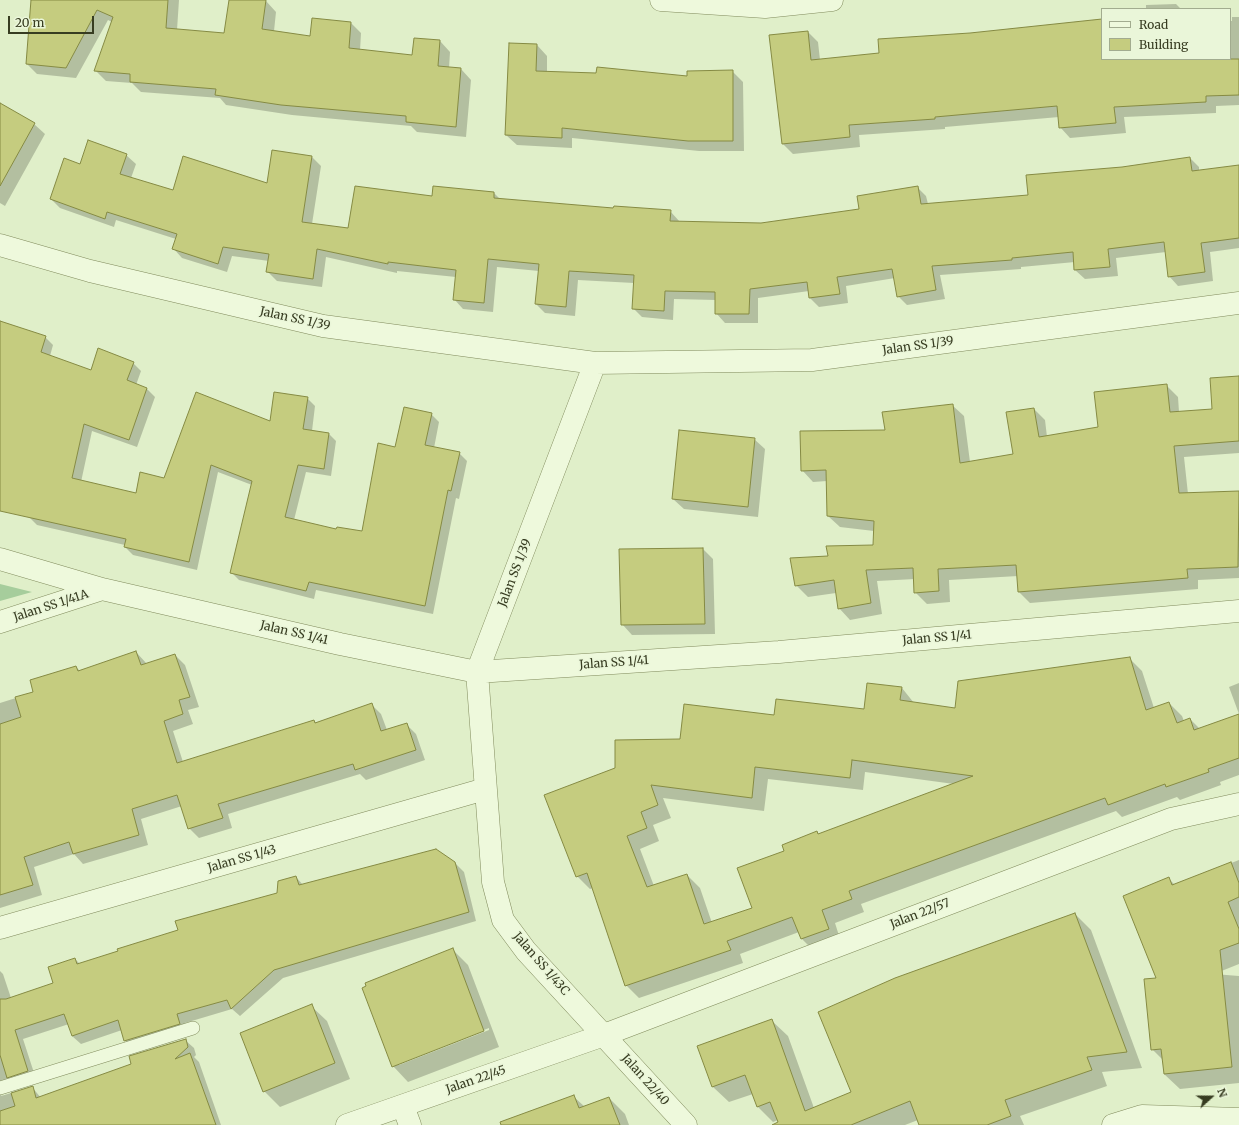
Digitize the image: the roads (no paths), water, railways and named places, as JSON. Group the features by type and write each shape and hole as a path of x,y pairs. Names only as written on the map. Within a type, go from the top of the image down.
{"street":[{"path":"660,0 765,7 832,0"},
{"name":"Jalan SS 1/39","path":"0,245 90,271 323,326 595,363 812,360 1239,303"},
{"name":"Jalan SS 1/39","path":"485,789 477,672 595,363"},
{"name":"Jalan SS 1/41","path":"0,559 102,589 340,644 477,672 779,652 1239,611"},
{"name":"Jalan SS 1/41A","path":"0,622 102,589"},
{"name":"Jalan SS 1/43","path":"0,928 485,789"},
{"name":"Jalan SS 1/43C","path":"485,789 493,882 503,920 526,951 604,1035"},
{"name":"Jalan 22/57","path":"604,1035 1171,819 1239,804"},
{"name":"Jalan 22/45","path":"348,1125 406,1115 604,1035"},
{"name":"Jalan 22/40","path":"604,1035 686,1125"},
{"path":"1112,1125 1142,1116 1239,1119"}],"lane":[{"path":"0,1088 193,1028"}]}
